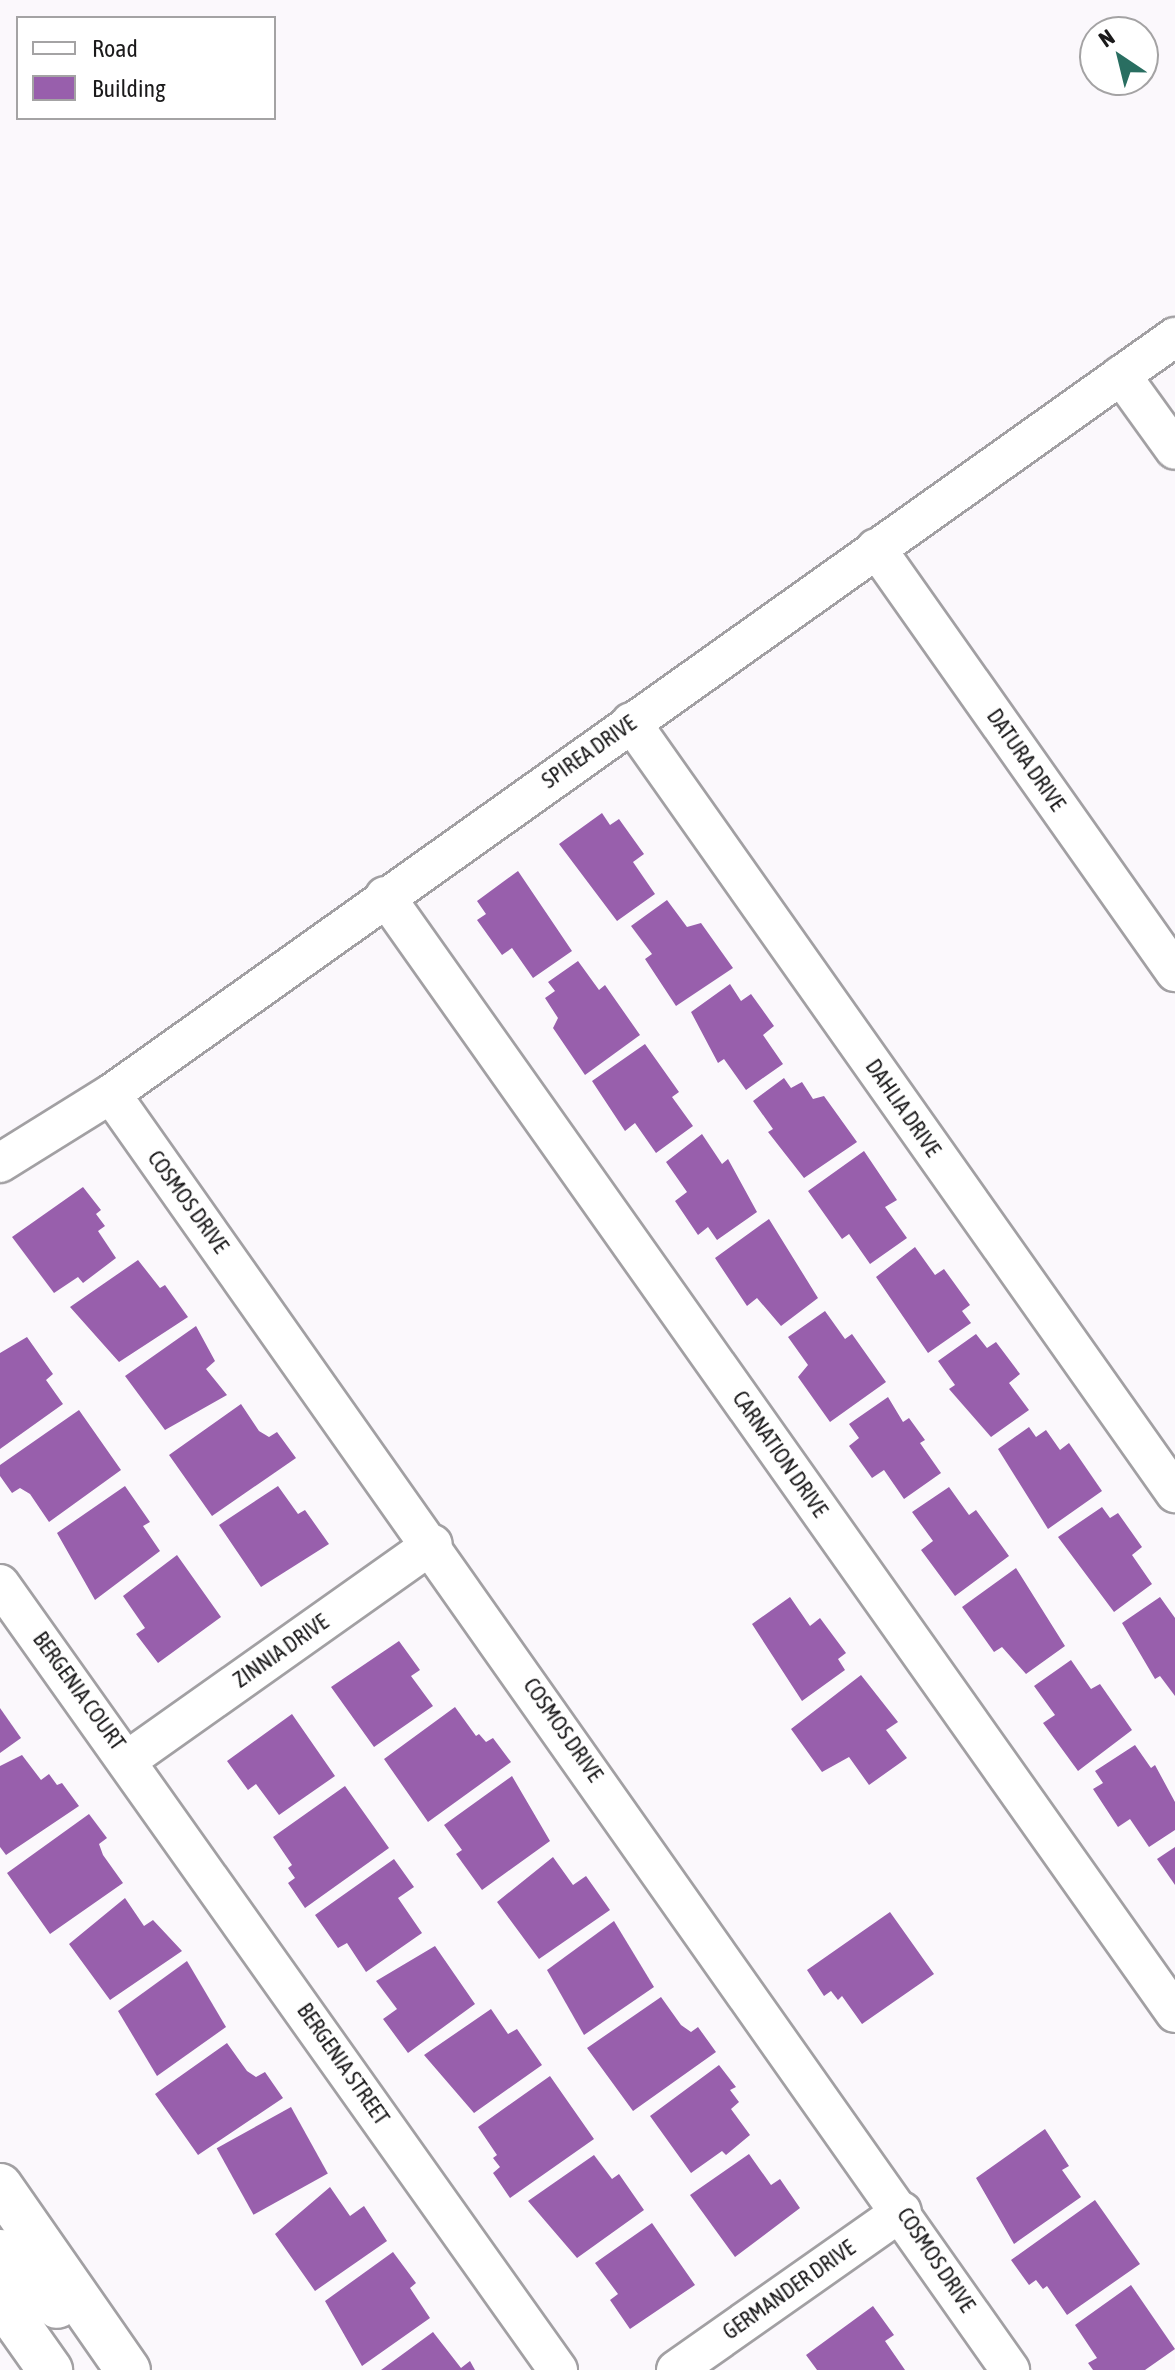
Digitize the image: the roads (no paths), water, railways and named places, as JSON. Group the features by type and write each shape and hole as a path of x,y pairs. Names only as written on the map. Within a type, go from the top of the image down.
{"main road":[{"path":"0,2186 128,2370"},
{"path":"0,2252 39,2284 109,2370"},
{"path":"0,2299 50,2370"}],"street":[{"name":"SPIREA DRIVE","path":"0,1163 111,1094 385,896 1175,337"},
{"path":"1121,375 1175,450"},
{"name":"DATURA DRIVE","path":"876,548 1175,972"},
{"name":"DAHLIA DRIVE","path":"631,722 1175,1493"},
{"name":"CARNATION DRIVE","path":"385,896 1175,2013"},
{"name":"COSMOS DRIVE","path":"111,1094 433,1544 902,2211 1010,2370"},
{"name":"ZINNIA DRIVE","path":"129,1759 433,1544"},
{"name":"BERGENIA COURT","path":"0,1584 129,1759"},
{"name":"BERGENIA STREET","path":"129,1759 558,2370"},
{"name":"GERMANDER DRIVE","path":"676,2370 902,2211"}]}
